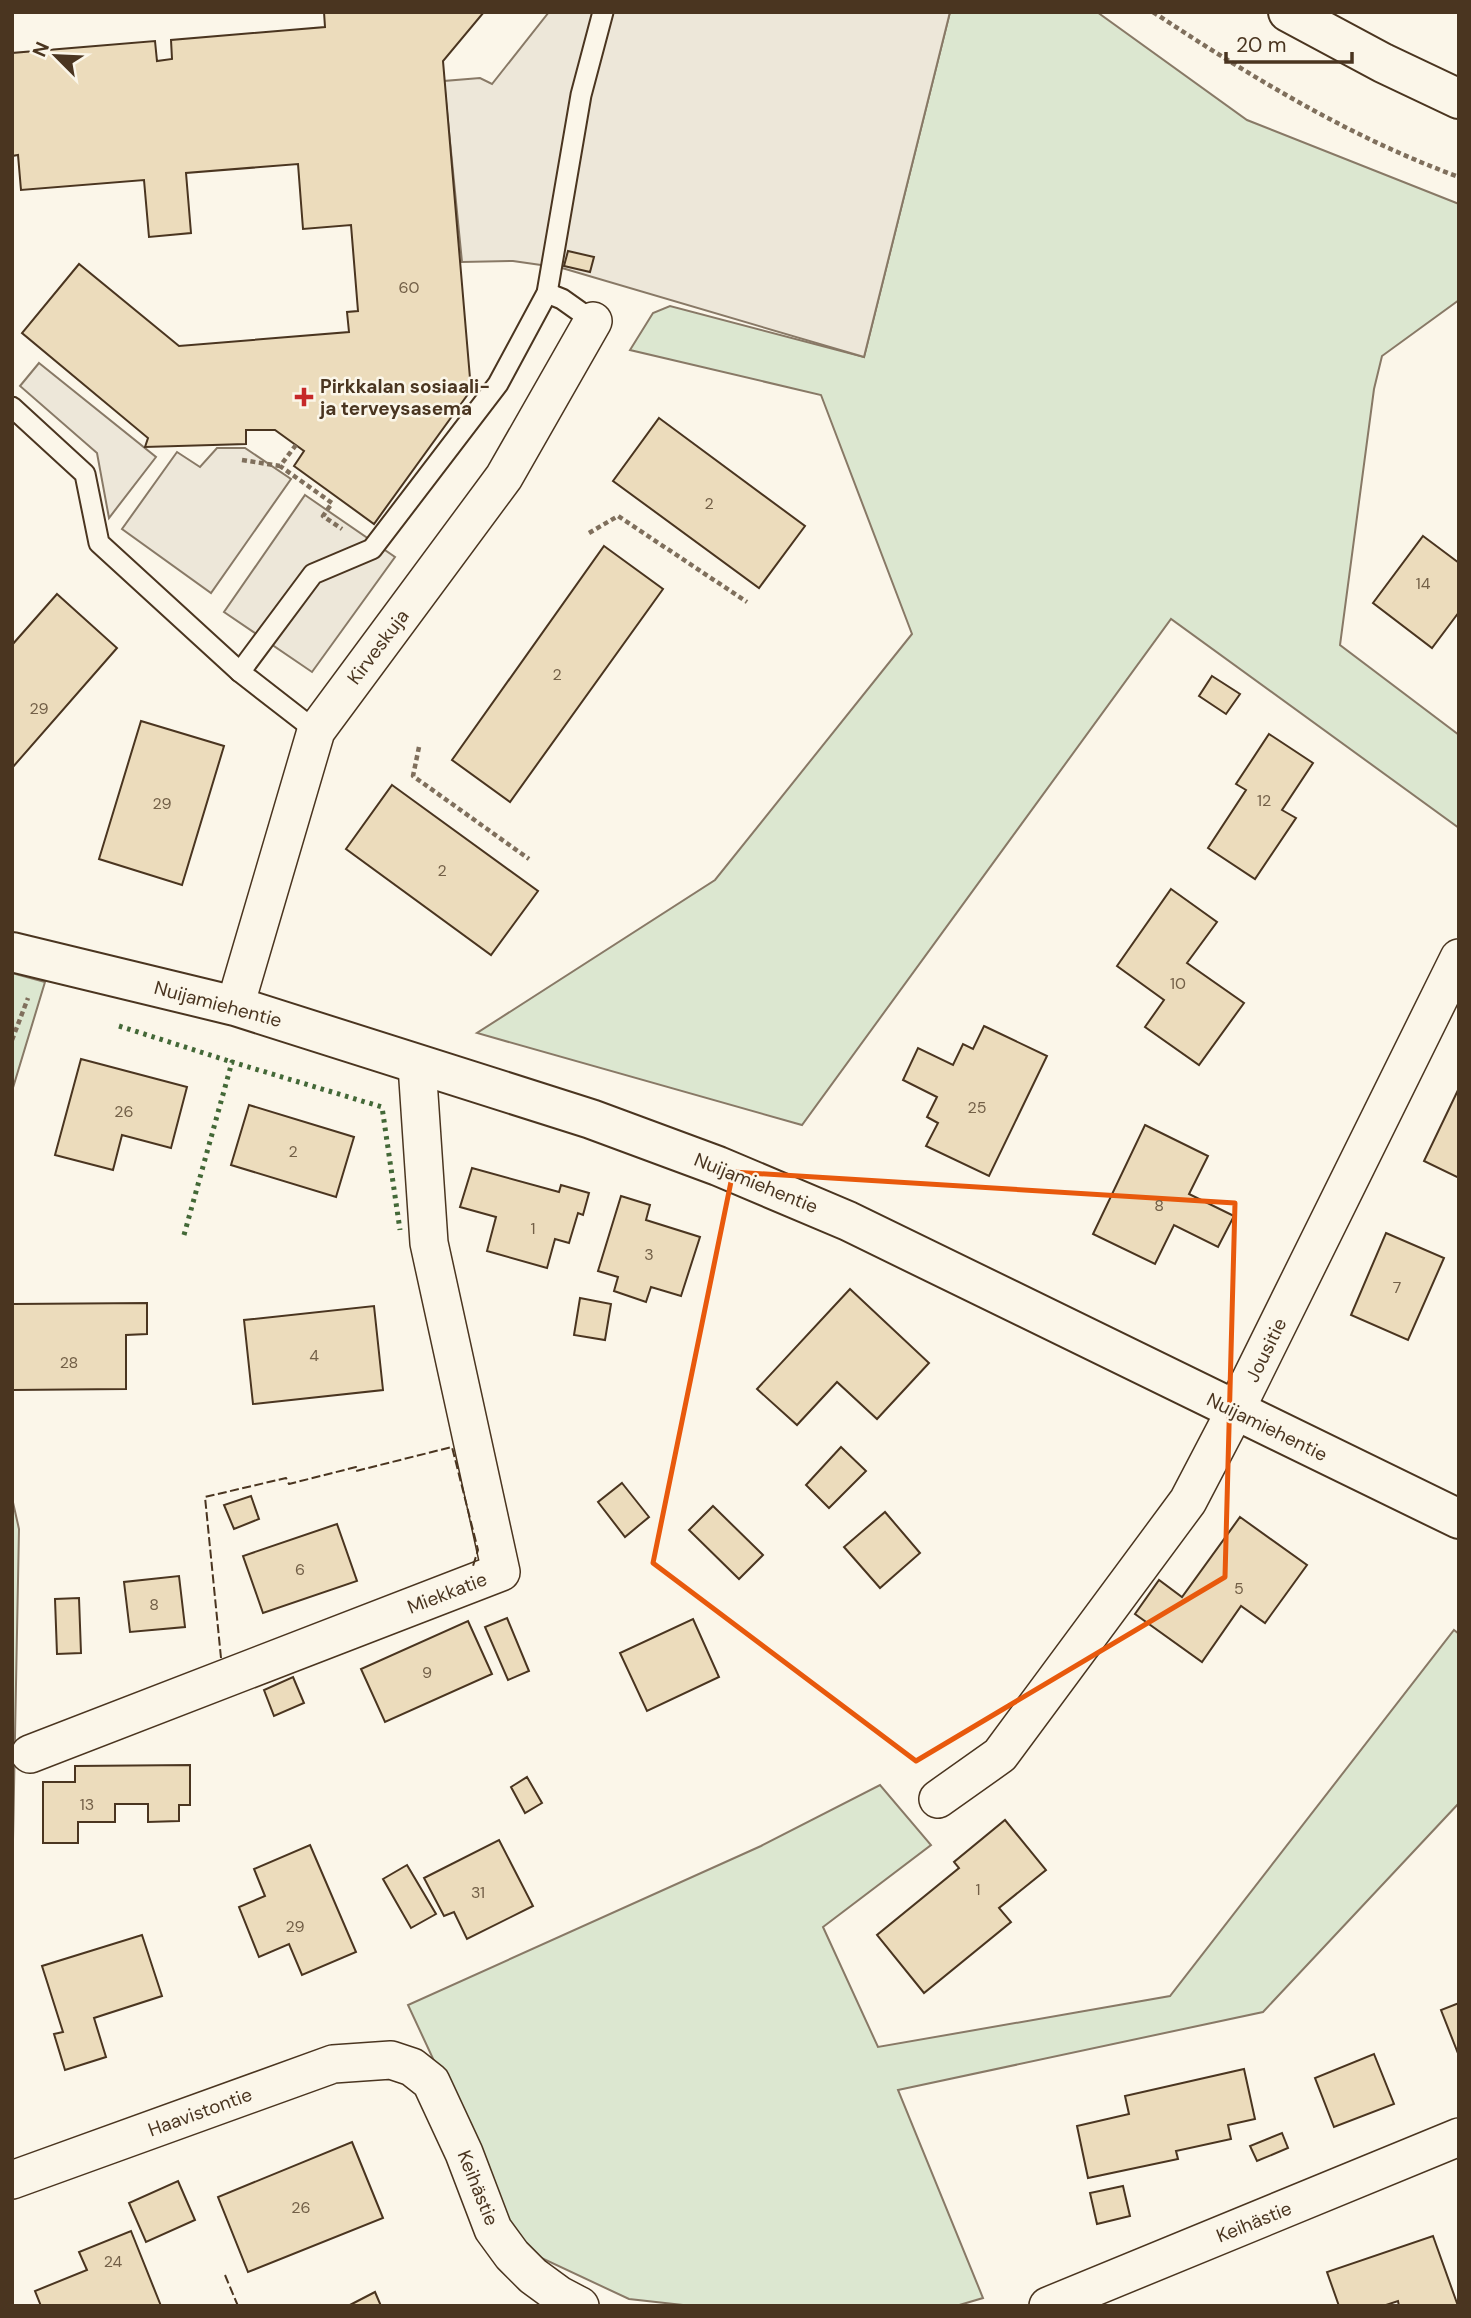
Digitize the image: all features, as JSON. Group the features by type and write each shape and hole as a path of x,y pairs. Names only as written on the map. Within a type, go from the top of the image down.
{"street":[{"path":"1288,12 1383,63 1459,99"},
{"name":"Kirveskuja","path":"234,1006 316,731 504,477 593,321"},
{"name":"Nuijamiehentie","path":"12,952 234,1006 591,1119 718,1166 848,1221 1459,1519"},
{"name":"Jousitie","path":"938,1800 1000,1755 1188,1501 1459,958"},
{"name":"Miekkatie","path":"30,1754 501,1572 429,1244 417,1066"},
{"name":"Haavistontie","path":"12,2180 333,2064 391,2060"},
{"name":"Keihästie","path":"391,2060 412,2067 430,2082 464,2152 493,2229 512,2255 558,2295 580,2306"},
{"name":"Keihästie","path":"1048,2306 1459,2137"}],"lane":[{"path":"240,672 313,574 372,549 498,384 548,293 581,95 603,12"},
{"path":"548,293 562,299 593,321"},
{"path":"12,407 85,474 99,543 240,672 316,731"}],"path":[{"path":"1153,12 1314,113 1430,167 1459,177"},
{"path":"280,466 296,445"},
{"path":"242,460 280,466 332,503"},
{"path":"589,533 618,516 747,602"},
{"path":"419,747 413,776 529,859"},
{"path":"12,1040 31,991"}],"highlighted area":[{"path":"733,1172 1235,1203 1225,1577 916,1761 653,1563"}],"green space":[{"path":"950,12 1097,12 1247,120 1459,204 1459,300 1382,356 1374,389 1340,645 1459,735 1459,828 1171,619 802,1125 477,1033 715,880 912,634 821,395 630,350 653,313 670,306 864,357"},
{"path":"12,973 45,982 12,1091"},
{"path":"12,1498 19,1529 12,1891"},
{"path":"1454,1630 1459,1634 1459,1803 1263,2012 898,2090 983,2298 956,2306 692,2306 629,2299 535,2255 511,2226 408,2005 761,1846 880,1785 931,1845 823,1927 878,2047 1170,1996"}],"shaded area":[{"path":"549,12 950,12 864,357 562,268 513,261 462,262 444,81 480,78 492,84"},
{"path":"39,363 156,457 109,518 97,453 20,386"},
{"path":"217,448 245,448 291,479 211,593 122,529 177,452 200,467"},
{"path":"305,495 395,557 312,672 224,612"}],"building":[{"path":"324,12 484,12 443,61 471,390 374,524 294,466 304,451 275,430 246,430 246,444 145,447 148,438 22,333 79,264 179,346 349,332 347,312 358,311 351,225 303,229 298,164 186,173 191,233 149,237 144,180 21,190 18,155 12,156 12,53 155,41 157,61 172,59 171,40 325,27"},
{"path":"568,251 594,257 590,272 564,266"},
{"path":"659,418 805,526 759,588 613,481"},
{"path":"1423,536 1459,563 1459,612 1432,648 1373,603"},
{"path":"604,546 663,589 510,802 452,760"},
{"path":"57,594 117,648 12,768 12,645"},
{"path":"1212,676 1240,694 1226,714 1199,696"},
{"path":"141,721 224,746 182,885 99,859"},
{"path":"1269,734 1313,763 1282,810 1296,818 1255,879 1208,848 1246,790 1236,784"},
{"path":"392,785 538,891 491,955 346,849"},
{"path":"1171,889 1217,922 1187,963 1244,1003 1199,1065 1145,1027 1164,1000 1117,966"},
{"path":"984,1026 1047,1056 989,1176 926,1146 938,1123 927,1117 937,1097 903,1080 918,1048 953,1065 963,1044 973,1049"},
{"path":"81,1059 187,1087 171,1148 122,1135 113,1170 55,1155"},
{"path":"1459,1088 1459,1178 1424,1161"},
{"path":"249,1105 354,1137 336,1197 231,1165"},
{"path":"1145,1125 1208,1156 1189,1194 1234,1216 1218,1247 1174,1225 1155,1264 1093,1234"},
{"path":"472,1168 559,1192 561,1185 589,1193 583,1215 578,1213 569,1243 555,1239 547,1268 487,1251 496,1217 460,1207"},
{"path":"621,1196 650,1205 646,1220 700,1237 681,1296 651,1287 646,1302 614,1291 618,1277 598,1271"},
{"path":"1386,1233 1444,1258 1408,1340 1351,1315"},
{"path":"850,1289 929,1363 877,1419 837,1382 797,1425 757,1389"},
{"path":"580,1298 611,1304 605,1340 574,1335"},
{"path":"147,1303 147,1334 126,1335 126,1389 12,1390 13,1304"},
{"path":"374,1306 383,1390 253,1404 244,1320"},
{"path":"841,1447 866,1471 829,1508 806,1485"},
{"path":"622,1483 649,1517 625,1537 598,1502"},
{"path":"251,1496 259,1519 234,1529 224,1505"},
{"path":"713,1506 763,1555 739,1579 689,1530"},
{"path":"885,1512 920,1553 880,1588 844,1547"},
{"path":"1240,1517 1307,1565 1265,1623 1241,1606 1202,1662 1135,1614 1159,1580 1182,1597"},
{"path":"337,1524 357,1581 263,1613 243,1556"},
{"path":"179,1576 185,1627 130,1632 124,1582"},
{"path":"79,1598 81,1653 57,1654 55,1599"},
{"path":"507,1618 529,1671 508,1680 485,1627"},
{"path":"693,1619 719,1677 647,1711 620,1653"},
{"path":"468,1621 492,1674 385,1722 361,1669"},
{"path":"293,1677 304,1703 274,1716 264,1690"},
{"path":"190,1765 190,1805 179,1805 179,1821 148,1822 148,1804 115,1804 115,1822 78,1822 78,1843 43,1843 43,1782 75,1782 75,1766"},
{"path":"527,1777 542,1803 525,1813 511,1787"},
{"path":"1005,1820 1046,1870 999,1908 1011,1922 924,1993 877,1935 959,1868 954,1862"},
{"path":"499,1840 533,1906 467,1939 454,1912 444,1916 424,1878"},
{"path":"310,1845 356,1952 302,1975 289,1944 259,1957 239,1907 265,1896 254,1869"},
{"path":"407,1865 436,1914 411,1928 383,1879"},
{"path":"142,1935 162,1996 94,2018 106,2057 65,2070 54,2034 63,2032 42,1966"},
{"path":"1459,2003 1459,2056 1441,2010"},
{"path":"1374,2054 1394,2104 1334,2127 1315,2078"},
{"path":"1244,2069 1255,2119 1228,2125 1231,2139 1176,2151 1178,2159 1088,2178 1077,2126 1129,2114 1125,2096"},
{"path":"1282,2133 1288,2148 1257,2161 1250,2146"},
{"path":"352,2142 383,2218 248,2272 218,2197"},
{"path":"178,2181 195,2220 146,2242 129,2203"},
{"path":"1123,2186 1130,2216 1097,2224 1090,2193"},
{"path":"131,2231 161,2306 41,2306 35,2291 87,2270 79,2252"},
{"path":"1433,2236 1458,2306 1399,2306 1398,2301 1383,2306 1339,2306 1327,2272"},
{"path":"375,2292 381,2306 348,2306"}],"hedge":[{"path":"119,1026 232,1062"},
{"path":"184,1235 232,1062 382,1107 400,1230"}],"fence":[{"path":"221,1658 205,1497 286,1478 289,1484 356,1467 356,1471 452,1447 478,1550 473,1566"},
{"path":"225,2275 238,2306"}],"place":[{"name":"Pirkkalan sosiaali- ja terveysasema","path":"304,397"}]}
